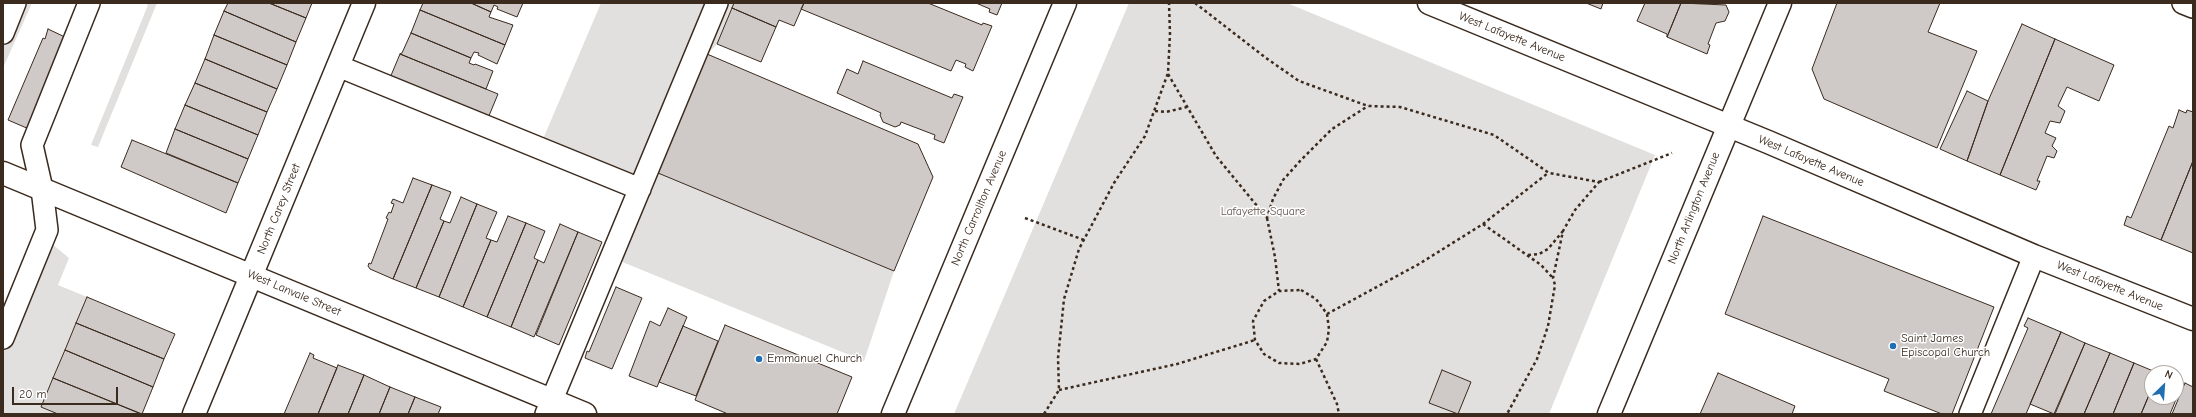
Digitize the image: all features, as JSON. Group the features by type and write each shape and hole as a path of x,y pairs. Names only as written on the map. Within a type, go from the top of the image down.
{"street":[{"name":"North Carey Street","path":"194,414 364,3"},
{"name":"North Carrollton Avenue","path":"893,414 1066,3"},
{"name":"West Lafayette Avenue","path":"1429,3 1728,126 2034,256 2193,320"},
{"name":"North Arlington Avenue","path":"1609,414 1780,3"},
{"name":"West Lanvale Street","path":"3,173 251,276 549,407 585,414"}],"lane":[{"path":"3,33 15,3"},
{"path":"3,338 47,230 42,189 32,146 89,3"},
{"path":"549,407 717,3"},
{"path":"2182,3 2193,7"},
{"path":"338,66 640,190"},
{"path":"1970,414 2034,256"}],"path":[{"path":"1044,414 1059,390 1058,358 1064,299 1084,240 1114,183 1145,136 1168,73 1170,34 1169,3"},
{"path":"1195,3 1266,58 1299,81 1368,106 1400,107 1494,135 1549,173 1599,182"},
{"path":"1168,73 1216,156 1267,218 1275,257 1279,291"},
{"path":"1267,218 1273,199 1284,180 1301,160 1332,129 1368,106"},
{"path":"1155,111 1166,112 1188,107"},
{"path":"1528,255 1539,254 1548,249 1563,231 1575,210 1599,182 1672,153"},
{"path":"1327,314 1419,264 1483,224 1549,173"},
{"path":"1025,218 1084,240"},
{"path":"1483,224 1541,265 1553,278 1555,285 1548,326 1539,353 1507,414"},
{"path":"1553,278 1563,231"},
{"path":"1301,290 1316,299 1327,314 1329,329 1327,342 1316,359 1300,364 1279,363 1264,354 1255,340 1253,321 1264,301 1279,291 1301,290"},
{"path":"1059,390 1177,364 1255,340"},
{"path":"1316,359 1337,404 1339,414"}],"green space":[{"path":"3,3 32,3 3,68"},
{"path":"143,3 157,3 98,147 91,145 148,5"},
{"path":"601,3 734,3 717,44 707,54 658,173 894,271 864,361 620,261 646,200 543,139"},
{"name":"Lafayette Square","path":"1129,3 1287,3 1655,155 1549,414 954,414"},
{"path":"34,236 51,243 69,258 58,285 87,297 42,407 58,414 3,414 3,310"}],"building":[{"path":"228,3 269,3 306,18 296,42 224,11"},
{"path":"269,3 312,3 306,18"},
{"path":"423,3 471,3 491,12 489,17 513,25 505,45 420,10"},
{"path":"471,3 523,3 517,17 497,9 498,7 494,5 491,12"},
{"path":"734,3 804,3 794,26 779,20 776,27 732,8"},
{"path":"804,3 928,3 982,25 983,23 992,26 973,71 965,67 966,64 956,60 951,71 801,9"},
{"path":"976,3 1002,3 997,15 989,12 990,9"},
{"path":"1586,3 1603,3 1601,9"},
{"path":"1645,3 1681,3 1667,37 1667,34 1637,21"},
{"path":"1681,3 1726,5 1729,12 1725,21 1716,23 1708,44 1710,45 1707,54 1667,37"},
{"path":"1837,3 1940,3 1928,32 1977,51 1937,148 1824,99 1812,69"},
{"path":"732,8 776,27 761,62 717,44"},
{"path":"420,10 505,45 497,64 478,55 479,53 474,52 471,58 411,33"},
{"path":"224,11 296,42 287,65 214,35"},
{"path":"2022,24 2055,39 2000,175 1967,161 1988,101"},
{"path":"48,29 67,38 29,129 8,120 43,38 45,39"},
{"path":"411,33 471,58 469,63 493,71 486,89 400,54 402,53"},
{"path":"214,35 287,65 277,89 205,59"},
{"path":"2055,39 2114,65 2099,101 2067,87 2058,106 2065,111 2060,123 2050,121 2045,133 2056,138 2052,146 2057,151 2054,158 2047,156 2037,181 2040,181 2036,190 2000,175"},
{"path":"400,54 498,94 486,123 387,85"},
{"path":"707,54 918,144 933,177 894,271 658,173"},
{"path":"205,59 277,89 267,112 195,83"},
{"path":"863,61 952,98 954,94 963,97 944,143 934,139 935,135 901,122 900,125 895,127 883,122 880,115 881,113 837,93 847,69 858,74"},
{"path":"195,83 267,112 258,135 185,105"},
{"path":"1967,91 1988,101 1967,161 1940,149"},
{"path":"185,105 258,135 248,159 175,129"},
{"path":"2179,110 2186,113 2187,110 2193,112 2193,161 2161,240 2124,225 2127,216 2131,218 2169,126 2173,128"},
{"path":"175,129 248,159 238,183 166,153"},
{"path":"132,140 238,183 226,213 121,167"},
{"path":"2193,161 2193,253 2161,240"},
{"path":"413,178 432,185 393,279 370,269 368,266 369,263 371,264 388,219 386,218 389,212 391,213 394,204 391,203 393,199 403,203"},
{"path":"432,185 451,192 440,219 444,221 416,288 393,279"},
{"path":"461,197 477,204 439,297 416,288 444,221 450,223"},
{"path":"477,204 497,212 486,238 491,240 463,307 439,297"},
{"path":"508,216 526,223 487,317 463,307 491,240 497,242"},
{"name":"Saint James Episcopal Church","path":"1763,216 1994,307 1952,414 1942,414 1884,391 1889,379 1725,314"},
{"path":"526,223 545,231 534,258 538,260 511,327 487,317"},
{"path":"560,224 578,232 534,337 511,327 538,260 544,263"},
{"path":"578,232 602,242 559,345 536,335"},
{"path":"616,287 642,298 612,369 585,358 587,351 589,352"},
{"path":"87,297 175,334 164,359 76,323"},
{"path":"668,308 687,317 657,387 629,376 650,321 660,326"},
{"path":"2028,318 2061,332 2026,414 1991,414 2028,328 2024,326"},
{"path":"76,323 164,359 153,387 65,350"},
{"name":"Emmanuel Church","path":"725,325 852,377 837,414 728,414 695,400"},
{"path":"683,326 718,341 696,396 659,382"},
{"path":"2061,332 2085,343 2054,414 2030,404"},
{"path":"2085,343 2110,353 2084,414 2055,414"},
{"path":"65,350 153,387 142,414 53,378"},
{"path":"310,353 314,355 313,358 337,368 318,414 284,414"},
{"path":"2110,353 2134,363 2113,414 2084,414"},
{"path":"2134,363 2144,367 2145,405 2141,414 2113,414"},
{"path":"338,365 364,375 348,414 318,414"},
{"path":"1442,370 1471,382 1458,414 1429,403"},
{"path":"1718,373 1795,406 1792,414 1700,414"},
{"path":"364,375 390,387 379,414 348,414"},
{"path":"53,378 141,414 58,414 41,407"},
{"path":"2185,383 2193,387 2193,414 2172,414 2176,405 2184,405"},
{"path":"390,387 415,397 408,414 379,414"},
{"path":"415,397 441,407 438,414 408,414"},
{"path":"2145,405 2174,405 2170,414 2141,414"}],"place":[{"name":"Saint James Episcopal Church","path":"1893,346"},
{"name":"Emmanuel Church","path":"759,359"}]}
